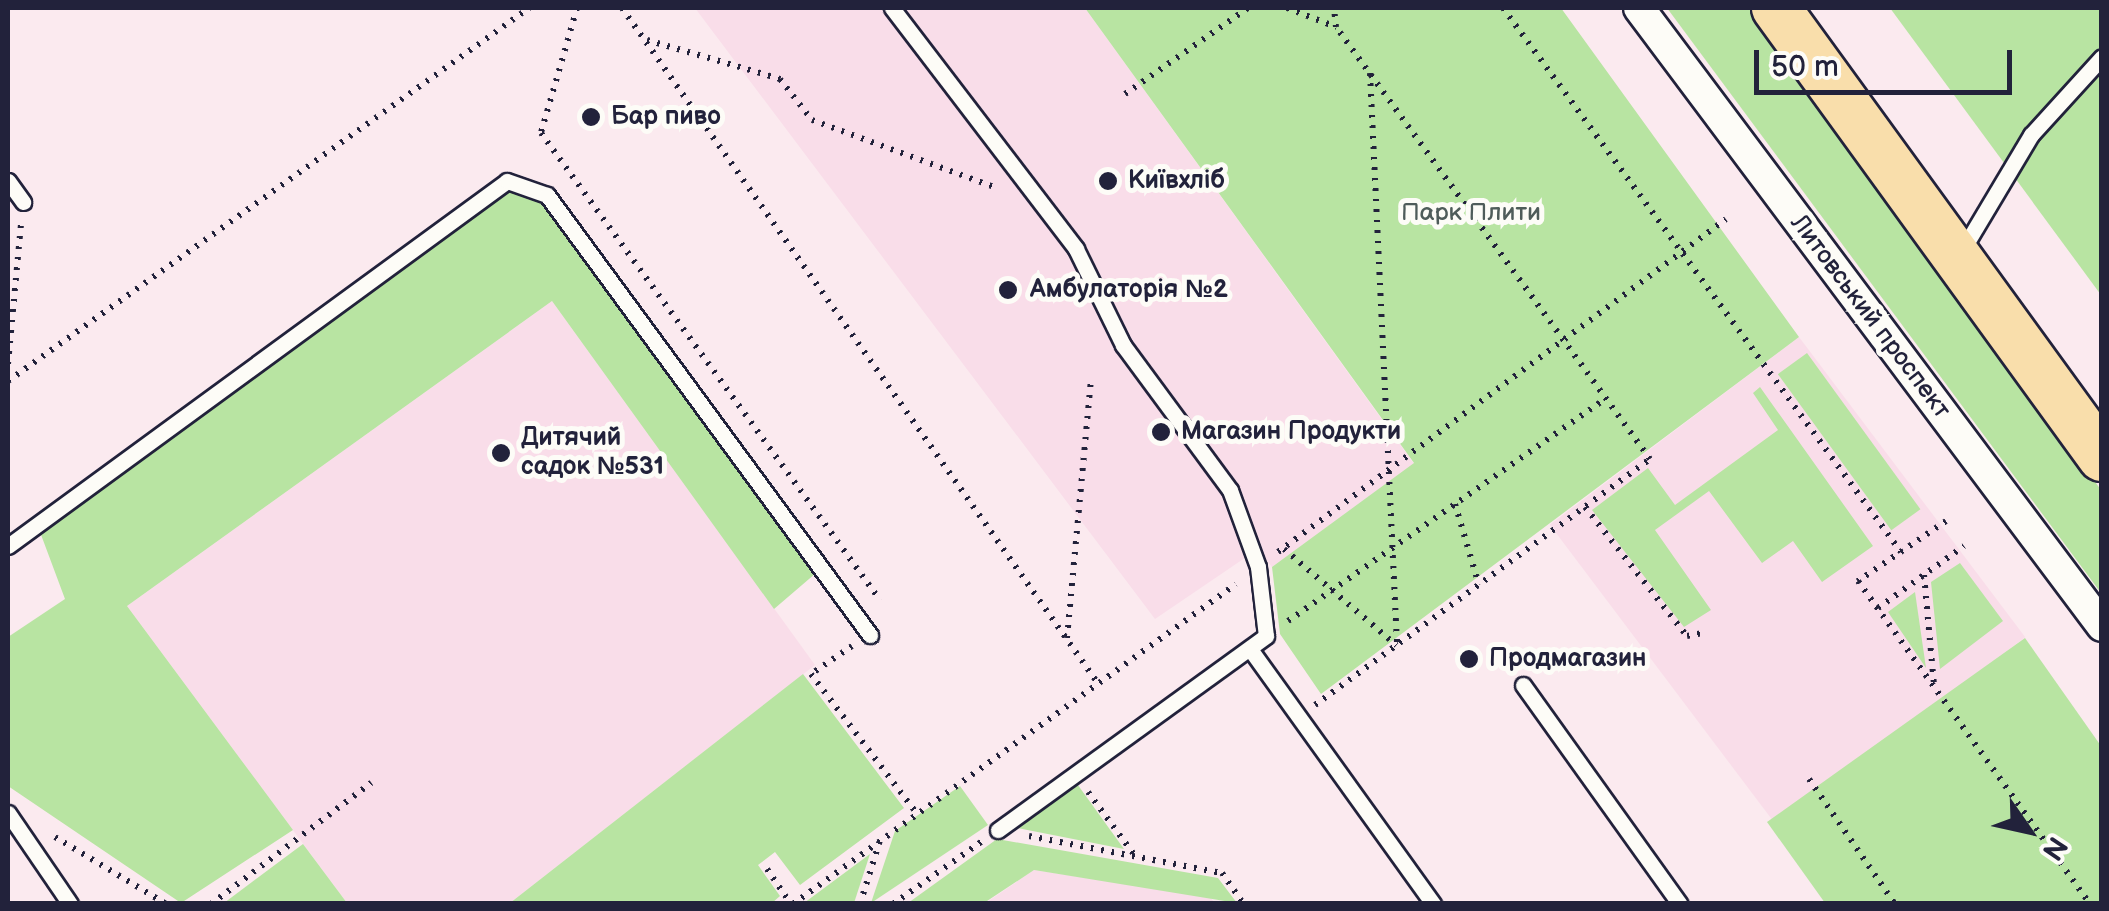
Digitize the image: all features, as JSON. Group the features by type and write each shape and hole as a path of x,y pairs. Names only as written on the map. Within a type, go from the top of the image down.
{"main road":[{"path":"1776,8 2102,457"}],"street":[{"name":"Литовський проспект","path":"1639,8 2102,626"}],"lane":[{"path":"892,8 1036,202 1076,249 1122,345 1230,490 1258,567 1266,636 998,830"},
{"path":"1957,262 2031,135 2102,57"},
{"path":"8,181 23,202"},
{"path":"8,546 506,181 547,195 870,634"},
{"path":"1250,649 1432,904"},
{"path":"1522,685 1680,904"},
{"path":"8,813 70,904"}],"path":[{"path":"8,381 529,8"},
{"path":"577,8 540,133 880,600"},
{"path":"622,8 1099,685"},
{"path":"1125,94 1248,8"},
{"path":"1288,8 1336,26"},
{"path":"1299,717 1650,459 1336,26 1334,8"},
{"path":"1503,8 1901,552"},
{"path":"644,39 780,79 812,120 1036,202"},
{"path":"1370,73 1397,646"},
{"path":"8,364 23,202"},
{"path":"1066,639 1091,377"},
{"path":"1266,636 1606,399"},
{"path":"1455,504 1480,584"},
{"path":"1585,507 1687,636 1707,632"},
{"path":"1946,520 1858,581 2090,904"},
{"path":"1878,608 1964,546"},
{"path":"1283,548 1336,588 1397,646"},
{"path":"1924,575 1934,687"},
{"path":"870,634 811,674 915,811"},
{"path":"1076,774 1136,857"},
{"path":"1809,779 1895,904"},
{"path":"211,904 372,783"},
{"path":"39,828 166,904"},
{"path":"893,904 998,830 1222,874 1244,904"},
{"path":"860,904 883,833"},
{"path":"767,869 791,904"}],"shaded area":[{"path":"695,8 1085,8 1414,464 1272,567 1258,549 1155,619"},
{"name":"Дитячий садок №531","path":"552,301 815,665 510,903 347,903 127,606"},
{"path":"1799,337 2025,637 1776,825 1550,525"},
{"path":"1034,870 1210,897 1215,903 984,904"}],"green space":[{"name":"Парк Плити","path":"1085,8 1561,8 1799,337 1321,694 1280,634 1272,567 1414,463"},
{"path":"1667,8 1753,8 2101,490 2101,593"},
{"path":"1890,8 2101,8 2101,295"},
{"path":"522,191 548,206 816,573 774,609 552,301 127,606 293,830 181,903 8,786 8,637 65,599 40,532 500,192"},
{"path":"1807,353 1920,509 1891,530 1778,374"},
{"path":"1760,387 1873,546 1822,582 1793,541 1762,563 1709,491 1655,530 1711,610 1684,627 1592,510 1648,468 1675,505 1778,430 1753,393"},
{"path":"1960,563 2003,621 1940,669 1931,582"},
{"path":"1915,592 1926,668 1888,612"},
{"path":"2025,638 2101,746 2101,903 1825,903 1767,822"},
{"path":"803,674 904,808 800,885 775,852 758,865 780,896 772,903 510,903"},
{"path":"1075,781 1124,849 1007,826"},
{"path":"960,786 988,825 871,903 895,831"},
{"path":"997,839 1218,878 1237,903 1034,870 984,903 908,903"},
{"path":"303,844 347,903 224,903"},
{"path":"870,854 854,903 804,903"}],"place":[{"name":"Бар пиво","path":"591,117"},
{"name":"Київхліб","path":"1108,181"},
{"name":"Амбулаторія №2","path":"1008,290"},
{"name":"Магазин Продукти","path":"1161,432"},
{"name":"Дитячий садок №531","path":"501,453"},
{"name":"Продмагазин","path":"1469,659"}]}
